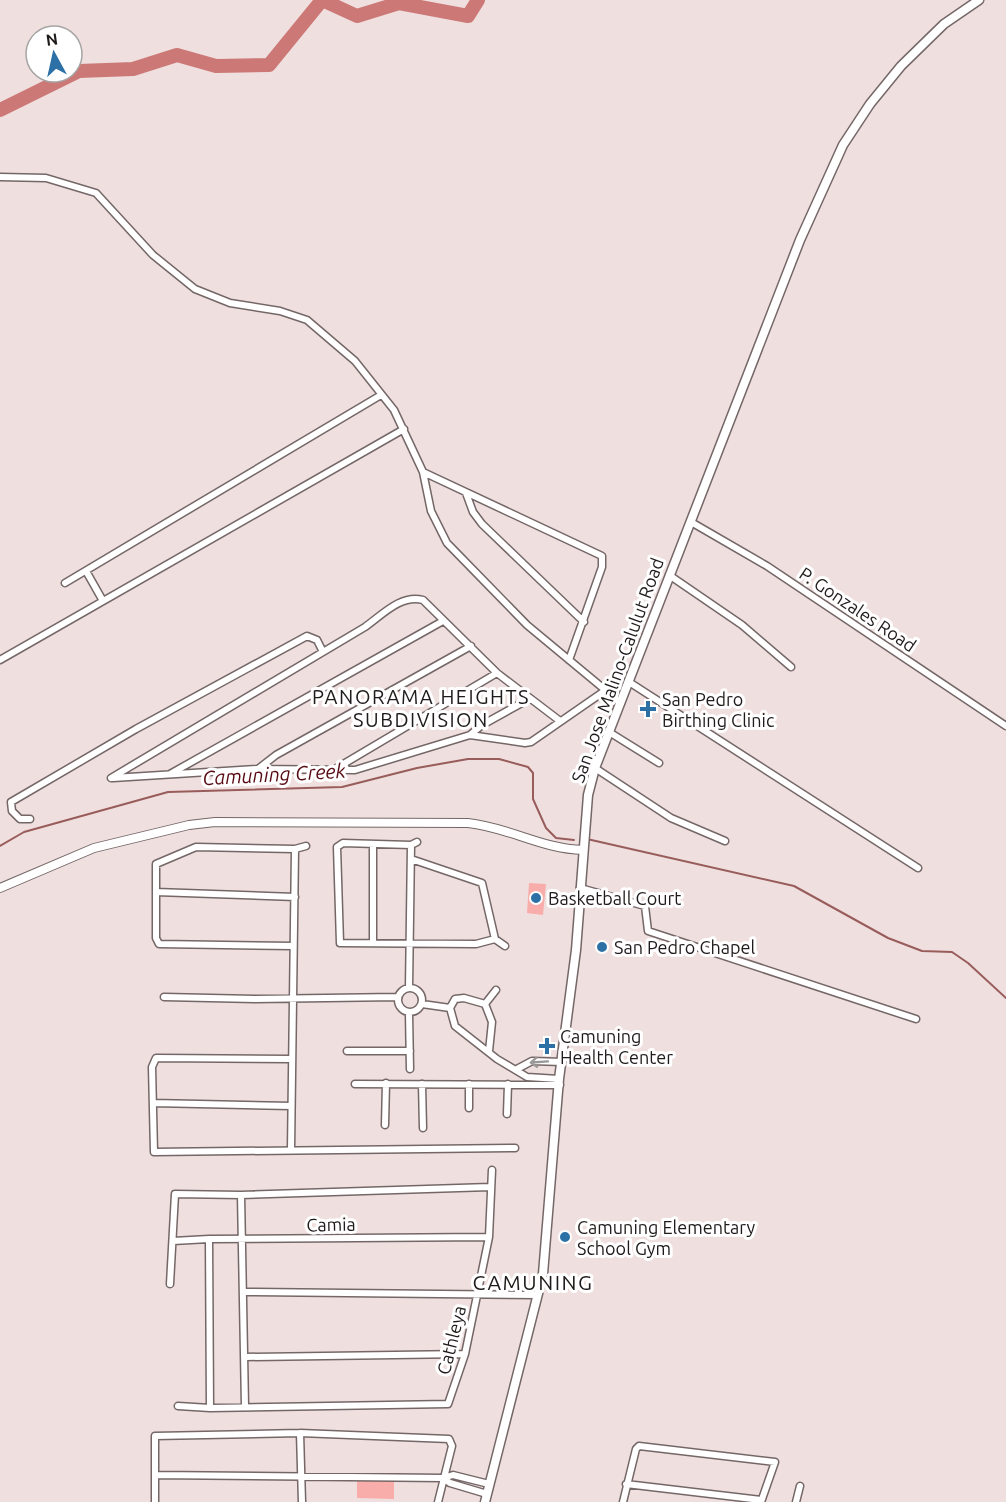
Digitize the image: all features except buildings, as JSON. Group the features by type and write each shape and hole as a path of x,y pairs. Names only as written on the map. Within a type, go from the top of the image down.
{"main road":[{"name":"San Jose Malino-Calulut Road","path":"487,1493 538,1295 547,1244 560,1082 576,950 588,795 595,768 800,240 843,145 870,104 901,66 944,24 979,0"}],"street":[{"path":"0,177 46,178 96,193 153,255 185,282 206,295 230,303 280,311 307,320 355,361 394,410 423,472 431,511 447,543 490,590 621,703"},
{"path":"65,583 381,395"},
{"path":"0,660 404,429"},
{"path":"423,472 602,556 603,567 569,660"},
{"path":"466,494 473,512 482,524 527,570 584,622"},
{"name":"P. Gonzales Road","path":"691,522 776,572 1006,726"},
{"path":"86,571 103,601"},
{"path":"669,575 742,625 791,667"},
{"path":"529,699 470,735 381,764 355,770 257,770 111,778 412,597 423,600 497,673 560,721"},
{"path":"169,775 443,621"},
{"path":"30,819 17,817 12,811 11,802 136,729 307,636 317,640 322,652"},
{"path":"257,770 276,755 471,646"},
{"path":"334,770 497,673"},
{"path":"629,682 918,868"},
{"path":"470,735 525,743 606,690"},
{"path":"609,732 659,763"},
{"path":"595,768 671,818 702,829 725,841"},
{"path":"0,888 94,848 189,825 215,822 468,823 485,825 556,848 583,850"},
{"path":"409,988 411,943 411,859 414,843 343,843 338,847 339,939 343,944 411,943 476,944 495,939"},
{"path":"373,844 374,943"},
{"path":"293,946 159,944 156,938 157,862 190,848 295,849 306,846"},
{"path":"291,1150 295,849"},
{"path":"411,859 482,883 495,939 505,946"},
{"path":"580,888 645,906 648,931 916,1018"},
{"path":"156,892 295,897"},
{"path":"409,1013 399,1006 397,997 402,990 409,988 419,992 422,1004"},
{"path":"485,1004 496,990"},
{"path":"164,997 397,997"},
{"path":"485,1004 464,998 455,999 450,1008 455,1026 527,1077 560,1082"},
{"path":"422,1004 450,1008"},
{"path":"409,1013 416,1011 422,1004"},
{"path":"485,1004 492,1022 489,1051"},
{"path":"409,1013 410,1069"},
{"path":"347,1051 410,1051"},
{"path":"291,1059 161,1056 153,1061 154,1152 515,1148"},
{"path":"517,1069 532,1061 562,1062"},
{"path":"355,1084 560,1082"},
{"path":"385,1125 386,1083"},
{"path":"422,1084 423,1128"},
{"path":"468,1084 469,1108"},
{"path":"507,1114 508,1084"},
{"path":"153,1103 291,1106"},
{"name":"Cathleya","path":"245,1407 444,1406 450,1402 465,1354 489,1237 492,1170"},
{"path":"170,1284 175,1194 241,1195 490,1187"},
{"path":"178,1406 245,1407 246,1357 241,1195"},
{"name":"Camia","path":"173,1241 489,1237"},
{"path":"209,1239 210,1408"},
{"path":"244,1292 538,1295"},
{"path":"246,1357 465,1354"},
{"path":"300,1433 302,1502"},
{"path":"155,1502 154,1438 158,1435 300,1433 449,1439 452,1446 438,1502"},
{"path":"623,1502 626,1485 639,1446 775,1462 761,1501 626,1485"},
{"path":"156,1474 443,1478 453,1475 468,1479 487,1493"},
{"path":"443,1478 450,1483 487,1493"},
{"path":"466,1488 468,1479"},
{"path":"796,1502 800,1486"}],"shaded area":[{"name":"Basketball Court","path":"529,883 546,884 543,915 527,913"},
{"path":"357,1480 394,1481 394,1499 357,1498"}],"waterway":[{"path":"322,0 357,16 399,3 468,16 478,0"},
{"path":"0,110 79,71 133,69 177,55 216,66 269,65 322,0"},
{"name":"Camuning Creek","path":"0,846 24,832 168,792 342,787 417,768 468,759 499,759 528,767 533,773 533,799 546,828 556,838 574,840"},
{"name":"Camuning Creek","path":"587,839 794,886 888,938 922,951 952,952 968,963 1006,998"}],"place":[{"name":"San Pedro Birthing Clinic","path":"648,709"},
{"name":"Basketball Court","path":"536,898"},
{"name":"San Pedro Chapel","path":"602,947"},
{"name":"Camuning Health Center","path":"547,1046"},
{"name":"Camuning Elementary School Gym","path":"565,1237"}],"district":[{"name":"PANORAMA HEIGHTS SUBDIVISION","path":"421,708"},
{"name":"CAMUNING","path":"533,1282"}]}
